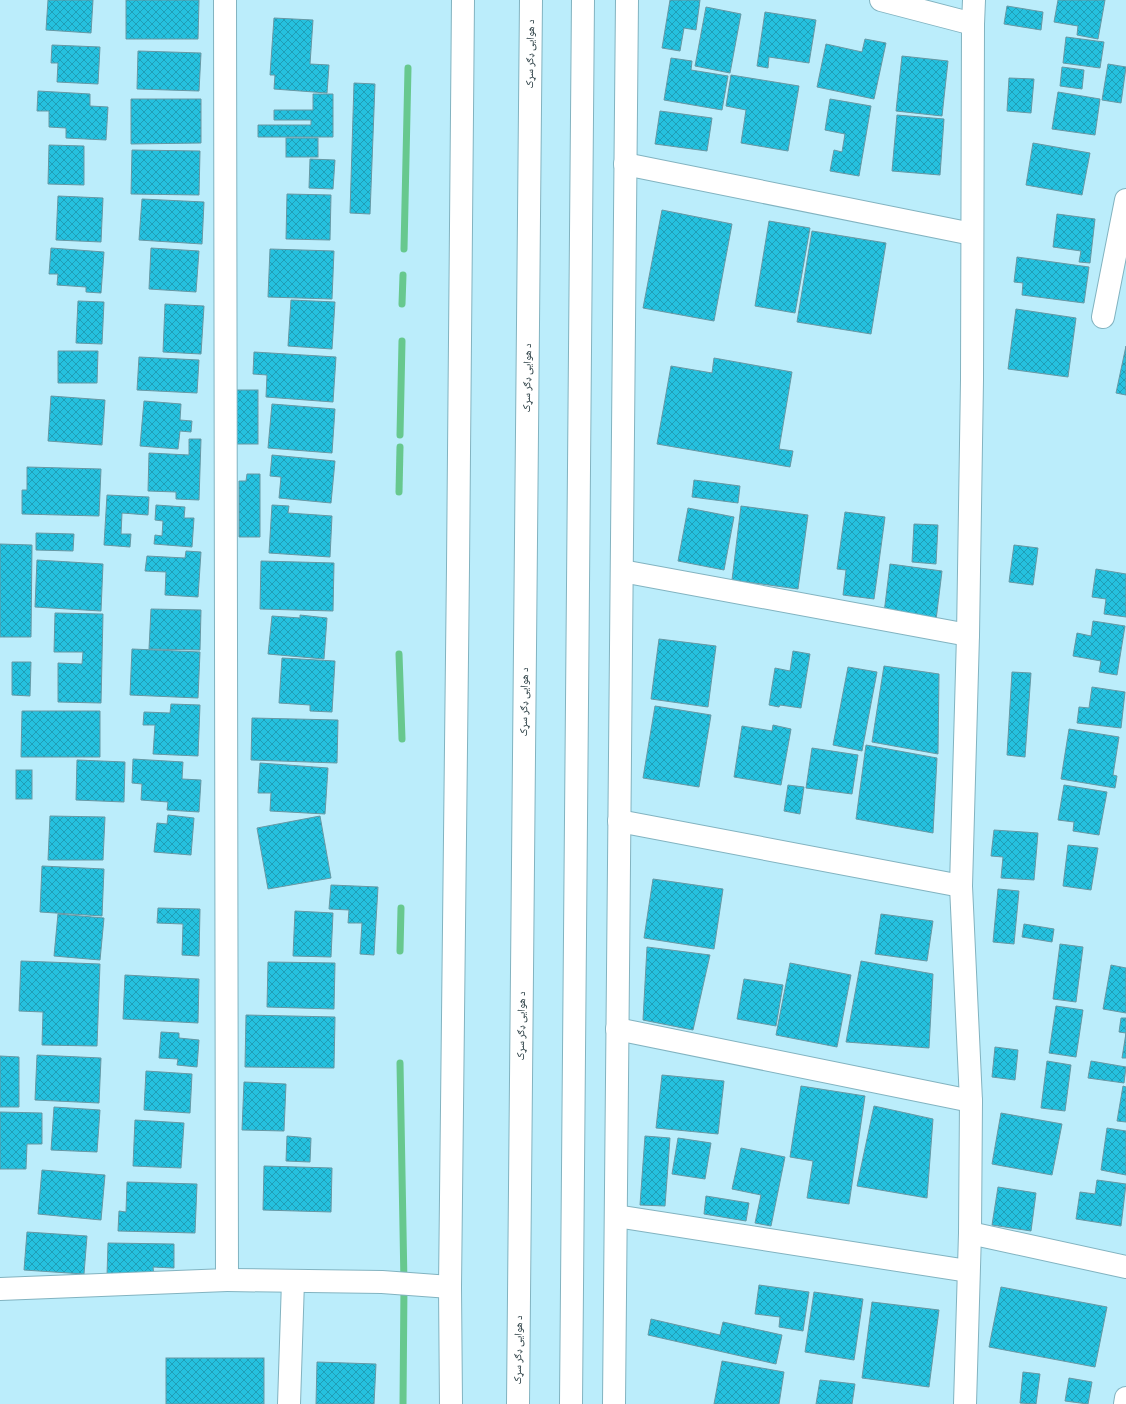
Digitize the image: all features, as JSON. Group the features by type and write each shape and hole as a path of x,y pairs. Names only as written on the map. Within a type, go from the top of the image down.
{"street":[{"path":"225,0 227,1280"},
{"path":"451,1404 450,1287 463,0"},
{"name":"د هوایی ډګر سړک","path":"518,1404 531,0"},
{"path":"571,1404 583,0"},
{"path":"614,1404 627,0"},
{"path":"881,0 972,24"},
{"path":"965,1404 970,1234 971,1101 961,886 968,635 972,380 972,24 974,0"},
{"path":"625,164 972,234"},
{"path":"1103,317 1126,200"},
{"path":"622,571 968,635"},
{"path":"619,821 961,886"},
{"path":"617,1028 971,1101"},
{"path":"616,1216 968,1271"},
{"path":"970,1234 1126,1267"},
{"path":"0,1289 227,1280 382,1282 450,1287"},
{"path":"289,1404 293,1281"},
{"path":"1125,1404 1126,1398"}],"building":[{"path":"48,0 93,0 91,33 46,30"},
{"path":"126,0 199,0 198,39 126,39"},
{"path":"670,0 700,0 696,30 684,28 680,51 662,48"},
{"path":"1058,0 1105,0 1098,39 1077,35 1078,26 1054,22"},
{"path":"1007,6 1043,12 1041,30 1004,24"},
{"path":"706,7 741,14 730,73 695,66"},
{"path":"765,12 816,20 809,63 769,57 768,68 757,66"},
{"path":"274,18 313,20 310,64 329,65 327,93 274,89 275,75 270,75"},
{"path":"1066,37 1104,42 1100,68 1063,63"},
{"path":"865,39 886,43 874,99 817,87 826,44 862,52"},
{"path":"52,45 100,47 98,84 57,82 58,63 51,63"},
{"path":"138,51 201,53 199,91 137,89"},
{"path":"902,56 948,61 942,116 896,111"},
{"path":"671,58 692,61 691,70 728,76 722,110 664,100"},
{"path":"1108,64 1126,67 1121,103 1102,100"},
{"path":"1062,67 1084,70 1082,89 1060,86"},
{"path":"731,75 799,86 788,151 741,143 746,110 726,106"},
{"path":"1009,78 1034,79 1031,113 1007,111"},
{"path":"354,83 375,84 370,214 350,213"},
{"path":"38,91 90,94 90,106 108,107 106,140 66,138 66,128 49,127 49,111 37,111"},
{"path":"1058,92 1100,99 1095,135 1052,129"},
{"path":"313,94 333,94 333,137 258,137 258,125 311,125 311,120 274,120 274,110 313,110"},
{"path":"131,99 201,99 201,143 131,144"},
{"path":"830,99 871,106 859,176 830,171 834,150 842,152 845,134 825,130"},
{"path":"660,111 712,118 707,151 655,144"},
{"path":"897,115 944,119 940,175 892,171"},
{"path":"286,138 318,138 318,157 286,157"},
{"path":"1033,143 1090,153 1082,195 1026,185"},
{"path":"49,145 84,146 84,185 48,184"},
{"path":"132,150 200,151 199,195 131,194"},
{"path":"310,159 335,160 333,189 309,188"},
{"path":"287,194 331,195 330,240 286,239"},
{"path":"58,196 103,198 101,242 56,240"},
{"path":"142,199 204,202 202,244 139,240"},
{"path":"662,210 732,224 714,321 643,308"},
{"path":"1057,214 1095,219 1090,263 1079,262 1081,251 1053,247"},
{"path":"769,221 810,228 795,313 755,306"},
{"path":"812,231 886,243 871,334 797,322"},
{"path":"51,248 104,252 101,293 86,292 86,287 57,285 58,274 49,274"},
{"path":"151,248 199,251 196,292 149,289"},
{"path":"270,249 334,251 332,299 268,297"},
{"path":"1017,257 1089,267 1084,303 1022,295 1023,283 1014,282"},
{"path":"291,300 335,302 332,349 288,346"},
{"path":"78,301 104,302 102,344 76,343"},
{"path":"165,304 204,306 201,354 163,352"},
{"path":"1016,309 1076,318 1068,377 1008,369"},
{"path":"1126,346 1126,395 1116,393"},
{"path":"58,351 98,351 97,383 58,383"},
{"path":"254,352 336,357 333,402 266,397 267,375 253,374"},
{"path":"139,357 199,360 197,393 137,390"},
{"path":"714,358 792,372 779,449 793,451 790,467 657,444 671,366 712,373"},
{"path":"236,390 258,390 258,444 236,444"},
{"path":"51,396 105,400 102,445 48,441"},
{"path":"144,401 181,404 180,420 192,421 191,432 180,431 178,449 140,446"},
{"path":"272,404 335,409 332,453 268,448"},
{"path":"189,439 201,439 199,500 176,499 176,492 148,491 149,453 189,455"},
{"path":"272,455 335,461 331,503 279,498 281,477 270,476"},
{"path":"27,467 101,469 99,516 22,514 22,490 27,490"},
{"path":"247,474 260,474 260,537 239,537 239,481 246,481"},
{"path":"694,480 740,486 738,503 692,497"},
{"path":"107,495 149,497 148,515 122,513 121,534 131,534 130,547 104,545"},
{"path":"156,505 185,507 184,518 194,518 192,547 154,544 155,535 162,536 163,521 155,520"},
{"path":"272,505 289,506 288,513 332,516 330,557 269,553"},
{"path":"741,506 808,515 798,589 732,580"},
{"path":"688,508 734,517 724,570 678,561"},
{"path":"845,512 885,517 874,599 843,595 846,570 837,569"},
{"path":"914,524 938,525 936,564 912,562"},
{"path":"36,533 74,534 73,551 36,550"},
{"path":"0,544 32,545 31,637 0,637"},
{"path":"1014,545 1038,548 1033,585 1009,582"},
{"path":"186,551 201,552 198,597 165,595 166,572 145,571 147,556 185,558"},
{"path":"37,560 103,564 101,611 35,607"},
{"path":"261,561 334,563 333,611 260,609"},
{"path":"890,564 942,571 936,620 884,613"},
{"path":"1096,569 1126,574 1126,617 1104,614 1106,599 1092,597"},
{"path":"151,609 201,610 200,650 149,649"},
{"path":"55,613 103,614 101,703 58,702 58,663 82,664 83,652 54,652"},
{"path":"300,615 327,618 324,659 268,654 272,616 300,618"},
{"path":"1093,621 1125,626 1117,675 1099,672 1101,661 1073,656 1077,633 1091,636"},
{"path":"659,639 716,646 708,707 651,699"},
{"path":"132,649 200,652 198,698 130,695"},
{"path":"793,651 810,654 801,708 769,705 775,668 790,671"},
{"path":"282,658 335,661 332,712 310,711 310,705 279,703"},
{"path":"12,662 31,662 30,696 12,695"},
{"path":"884,666 939,674 938,754 872,742"},
{"path":"848,667 877,672 862,751 833,745"},
{"path":"1012,672 1031,673 1025,757 1007,755"},
{"path":"1092,687 1125,692 1121,728 1077,723 1079,707 1089,708"},
{"path":"171,704 200,705 198,756 153,754 155,725 143,725 144,712 170,713"},
{"path":"655,706 711,715 699,787 643,778"},
{"path":"22,711 100,711 100,757 21,757"},
{"path":"252,718 338,720 337,763 251,760"},
{"path":"773,725 791,729 781,785 734,777 742,726 772,731"},
{"path":"1069,729 1119,737 1113,775 1117,776 1115,788 1061,779"},
{"path":"866,745 937,758 933,833 856,819"},
{"path":"812,748 858,755 852,794 806,788"},
{"path":"133,759 183,762 182,779 201,780 199,812 167,810 168,802 141,800 142,784 132,783"},
{"path":"77,760 125,762 124,802 76,800"},
{"path":"260,763 328,768 325,814 270,811 271,793 258,793"},
{"path":"16,770 32,770 32,799 16,799"},
{"path":"788,785 804,787 800,814 784,811"},
{"path":"1064,785 1107,792 1099,835 1073,831 1074,822 1058,820"},
{"path":"168,815 194,818 191,855 154,852 157,823 167,824"},
{"path":"50,816 105,817 103,860 48,860"},
{"path":"320,816 331,878 268,889 257,828"},
{"path":"994,830 1038,833 1034,880 1001,878 1003,857 991,856"},
{"path":"1068,845 1098,848 1091,890 1063,886"},
{"path":"42,866 104,869 102,916 40,912"},
{"path":"653,879 723,889 714,949 644,938"},
{"path":"331,885 378,887 374,955 360,954 362,923 348,923 349,910 329,909"},
{"path":"998,889 1019,891 1014,944 993,942"},
{"path":"158,908 200,909 199,956 182,955 183,924 157,923"},
{"path":"295,911 333,913 331,957 293,956"},
{"path":"58,914 104,918 100,960 54,956"},
{"path":"881,914 933,921 927,961 875,954"},
{"path":"1024,924 1054,929 1052,942 1022,937"},
{"path":"1060,944 1083,947 1076,1002 1053,999"},
{"path":"647,947 710,955 693,1030 643,1020"},
{"path":"21,961 100,964 97,1046 42,1045 43,1012 19,1011"},
{"path":"861,961 933,974 929,1048 846,1042"},
{"path":"268,962 335,963 334,1009 267,1007"},
{"path":"790,963 851,975 837,1047 776,1035"},
{"path":"1111,965 1126,968 1126,1013 1103,1009"},
{"path":"125,975 199,979 198,1023 123,1019"},
{"path":"744,979 783,985 776,1026 737,1019"},
{"path":"1056,1006 1083,1010 1076,1057 1049,1053"},
{"path":"246,1015 335,1017 334,1068 245,1067"},
{"path":"1121,1018 1126,1018 1126,1033 1119,1032"},
{"path":"161,1032 179,1033 179,1038 199,1040 197,1067 177,1065 178,1059 159,1058"},
{"path":"1126,1033 1126,1058 1122,1058"},
{"path":"995,1047 1018,1050 1015,1080 992,1077"},
{"path":"37,1055 101,1058 99,1103 35,1100"},
{"path":"0,1056 19,1057 19,1107 0,1107"},
{"path":"1047,1061 1071,1065 1065,1111 1041,1108"},
{"path":"1091,1061 1126,1067 1124,1083 1088,1078"},
{"path":"146,1071 192,1074 190,1113 144,1110"},
{"path":"662,1075 724,1081 718,1134 656,1128"},
{"path":"244,1082 286,1084 284,1131 242,1130"},
{"path":"801,1086 865,1096 849,1204 807,1198 813,1161 790,1157"},
{"path":"1123,1086 1126,1087 1126,1122 1117,1121"},
{"path":"874,1106 933,1119 927,1198 857,1186"},
{"path":"54,1107 100,1110 97,1152 51,1150"},
{"path":"0,1112 42,1113 42,1144 27,1144 26,1169 0,1169"},
{"path":"1001,1113 1062,1124 1052,1175 992,1164"},
{"path":"135,1120 184,1123 181,1168 133,1166"},
{"path":"1107,1128 1126,1131 1126,1175 1101,1170"},
{"path":"287,1136 311,1138 310,1162 286,1161"},
{"path":"645,1136 670,1138 665,1206 640,1205"},
{"path":"678,1138 711,1143 705,1179 672,1174"},
{"path":"741,1148 785,1157 771,1226 755,1223 761,1195 732,1189"},
{"path":"264,1166 332,1168 331,1212 263,1210"},
{"path":"42,1170 105,1175 101,1220 38,1214"},
{"path":"1097,1180 1126,1184 1121,1226 1076,1219 1080,1192 1095,1194"},
{"path":"127,1182 197,1184 195,1233 118,1231 119,1211 126,1212"},
{"path":"998,1187 1036,1193 1031,1231 992,1225"},
{"path":"706,1196 749,1203 746,1221 704,1214"},
{"path":"27,1232 87,1236 84,1274 24,1270"},
{"path":"108,1243 174,1244 174,1268 153,1267 154,1276 107,1276"},
{"path":"759,1285 809,1292 803,1331 779,1327 780,1317 755,1314"},
{"path":"1001,1287 1107,1307 1095,1367 989,1347"},
{"path":"814,1292 863,1299 854,1360 805,1352"},
{"path":"872,1302 939,1310 929,1387 862,1378"},
{"path":"651,1319 720,1335 723,1322 782,1335 776,1364 648,1335"},
{"path":"166,1358 264,1358 264,1404 166,1404"},
{"path":"722,1361 784,1372 779,1404 714,1404"},
{"path":"317,1362 376,1364 374,1404 316,1404"},
{"path":"1023,1372 1040,1374 1036,1404 1020,1403"},
{"path":"1069,1378 1092,1382 1088,1404 1065,1401"},
{"path":"820,1380 855,1384 852,1404 816,1404"}],"waterway":[{"path":"404,249 408,68"},
{"path":"402,304 403,275"},
{"path":"400,435 402,341"},
{"path":"399,492 400,447"},
{"path":"399,654 402,739"},
{"path":"400,951 401,908"},
{"path":"400,1063 404,1284 403,1404"}]}
